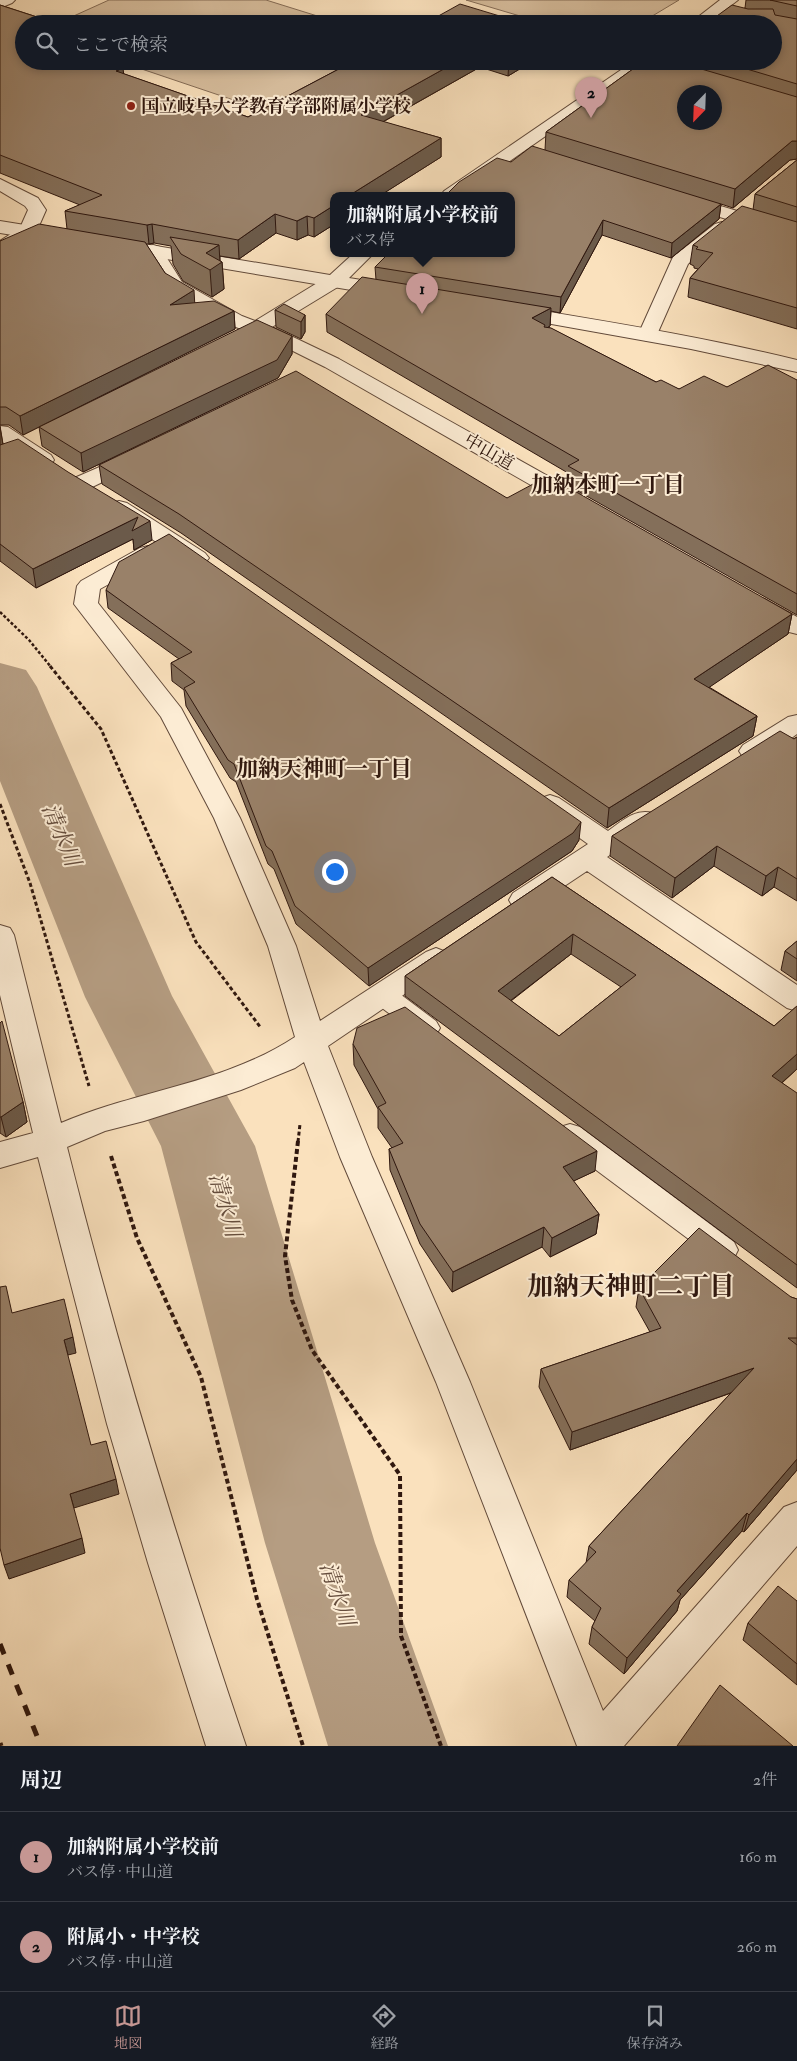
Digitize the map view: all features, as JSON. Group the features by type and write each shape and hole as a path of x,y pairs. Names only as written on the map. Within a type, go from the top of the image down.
{"street":[{"path":"0,3 7,0"},
{"path":"709,15 714,11 731,8"},
{"path":"454,192 632,70"},
{"path":"518,149 537,155"},
{"path":"0,184 32,202 37,210 28,231 0,249"},
{"path":"670,196 797,235"},
{"path":"648,334 680,261 752,204"},
{"path":"0,227 76,239"},
{"path":"95,242 412,294"},
{"name":"中山道","path":"153,251 175,286 235,320 284,339 323,368 590,510"},
{"path":"230,342 256,329 334,281 360,257"},
{"path":"501,309 648,334 759,356 797,366"},
{"path":"0,432 31,442 94,493 172,540 212,569"},
{"path":"0,457 31,442"},
{"path":"94,493 152,450"},
{"path":"172,540 89,586 86,604 172,714 227,818 282,946 312,1041 356,1157 453,1382 597,1746 797,1519"},
{"path":"737,593 797,627"},
{"path":"731,765 797,723"},
{"path":"532,792 596,850 797,1000"},
{"path":"505,912 596,850 664,807"},
{"path":"0,935 50,1141 112,1379 195,1654 226,1746"},
{"path":"0,1155 50,1141 99,1120 144,1109 230,1082 284,1060 456,946"}],"lane":[{"path":"383,995 447,1043"},
{"path":"550,1120 741,1264"}],"path":[{"path":"0,612 29,640 101,729 196,942 284,1060 301,1119 285,1256 292,1300 312,1350 400,1475 401,1636 441,1746"},
{"path":"0,804 30,883 99,1120 137,1238 201,1377 257,1600 303,1746"}],"shaded area":[{"path":"109,0 266,0 314,15 76,15"},
{"path":"466,0 679,0 654,15 517,15"},
{"path":"145,70 344,70 266,111"}],"building":[{"path":"770,0 797,0 797,6"},
{"path":"460,4 496,15 440,15"},
{"path":"0,5 31,15 15,15 15,70 118,70 116,71 248,117 337,70 442,70 361,115 441,138 355,192 330,192 330,208 314,218 307,216 297,221 275,214 238,240 152,224 147,225 65,211 102,195 0,155"},
{"path":"732,5 748,9 773,9 775,15 718,15"},
{"path":"782,16 797,19 797,84 750,70 782,70"},
{"path":"632,70 705,70 797,97 797,141 792,141 735,189 546,132"},
{"path":"532,146 721,204 672,243 603,220 561,297 375,267 385,257 515,257 515,192 449,192 459,182 497,158 511,162"},
{"path":"797,160 797,207 755,194"},
{"path":"742,206 797,222 797,308 690,278 713,253 696,249 698,247 693,245"},
{"path":"39,224 145,242 165,273 194,290 170,305 214,301 234,311 20,416 6,407 0,407 0,241"},
{"path":"170,237 219,245 206,253 222,262 210,270 181,254"},
{"path":"362,277 551,308 532,318 545,325 544,327 551,328 656,382 661,380 679,389 704,376 727,387 768,365 797,380 797,594 568,466 579,460 326,314"},
{"path":"284,304 305,315 301,322 275,310"},
{"path":"257,320 292,336 277,360 81,453 39,427"},
{"path":"296,371 507,498 548,476 792,614 694,679 757,716 609,808 179,514 99,465"},
{"path":"18,439 68,472 150,521 132,531 138,517 33,569 0,544 0,445"},
{"path":"169,534 581,822 573,833 368,968 295,906 272,851 266,846 234,764 228,760 184,688 195,682 171,663 192,652 106,590 119,562"},
{"path":"780,731 794,739 797,737 797,879 778,867 766,876 717,846 675,878 612,836"},
{"path":"552,877 774,1026 797,1006 797,1054 772,1076 797,1093 797,1265 405,976","holes":["573,934 636,975 559,1036 498,991"]},
{"path":"797,941 797,959 785,951"},
{"path":"405,1007 597,1151 563,1167 599,1214 552,1238 544,1227 453,1272 420,1224 389,1149 403,1143 378,1107 386,1103 353,1044 357,1028"},
{"path":"2,1021 23,1102 0,1117 0,1023"},
{"path":"699,1228 791,1297 797,1299 797,1338 788,1338 797,1345 797,1459 749,1515 747,1513 677,1591 681,1594 627,1658 592,1627 601,1608 569,1580 596,1552 589,1546 754,1368 572,1432 541,1369 661,1328 639,1288"},
{"path":"6,1286 12,1313 64,1299 73,1337 64,1340 91,1445 106,1441 116,1479 70,1494 82,1538 4,1565 0,1548 0,1287"},
{"path":"778,1586 797,1601 797,1664 748,1623"},
{"path":"720,1685 793,1746 677,1746"}],"waterway":[{"name":"清水川","path":"0,687 129,997 208,1146 320,1543 388,1746"}],"railway":[{"path":"0,1644 41,1746"}],"place":[{"name":"国立岐阜大学教育学部附属小学校","path":"131,106"},
{"name":"附属小・中学校","path":"591,118"},
{"name":"加納附属小学校前","path":"422,314"}],"district":[{"name":"加納本町一丁目","path":"608,485"},
{"name":"加納天神町一丁目","path":"324,769"},
{"name":"加納天神町二丁目","path":"631,1287"}]}
